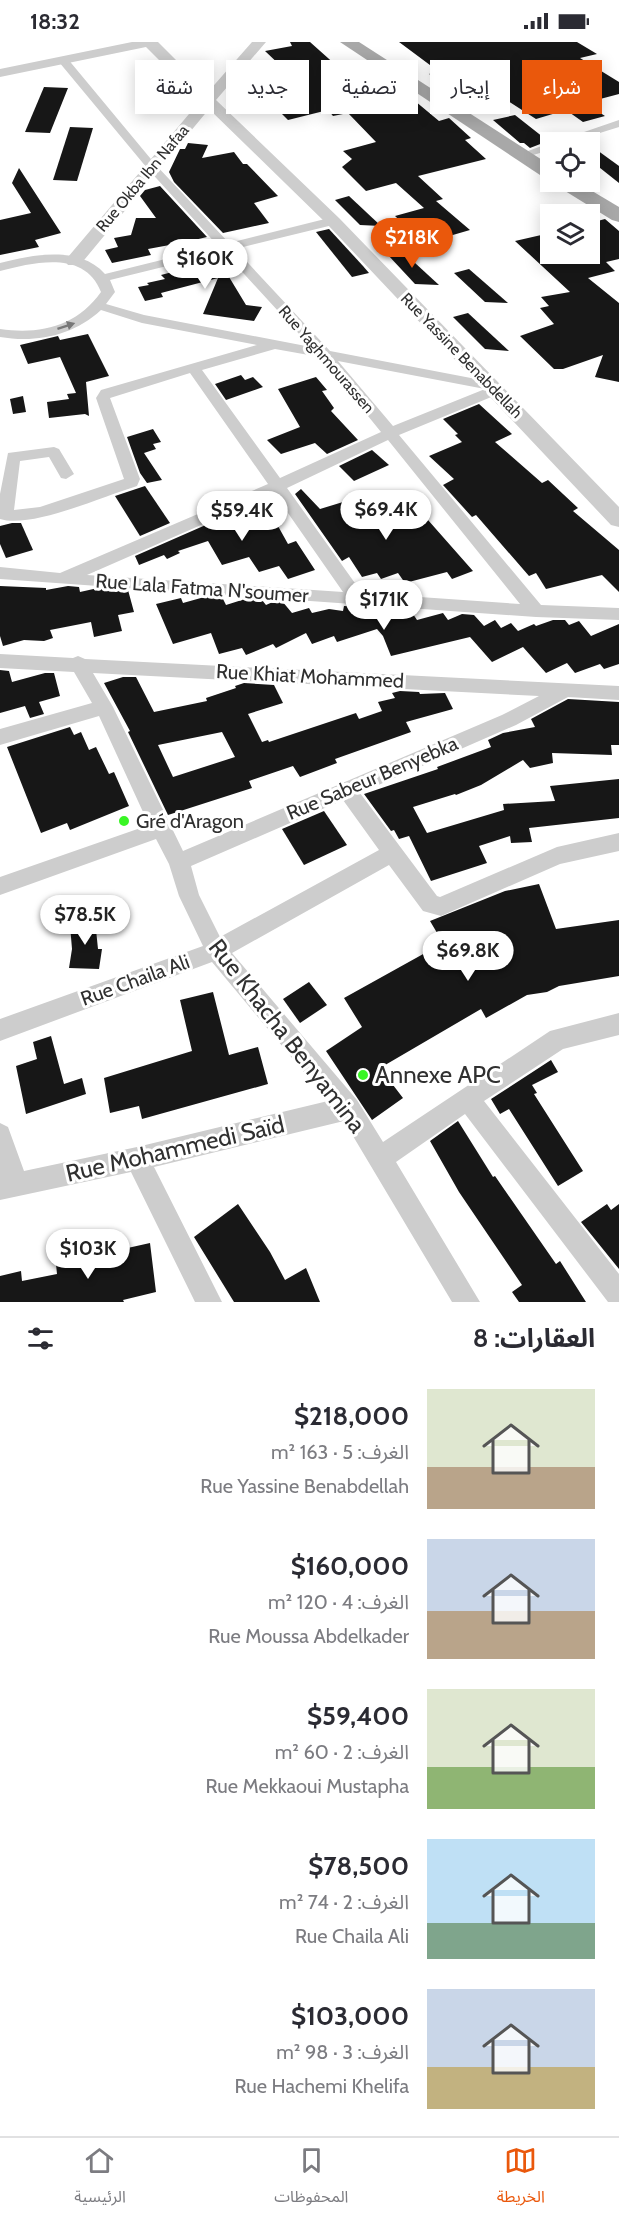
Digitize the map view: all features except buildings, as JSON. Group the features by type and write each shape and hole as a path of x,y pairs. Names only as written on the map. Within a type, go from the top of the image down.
{"main road":[{"path":"349,44 540,166"},
{"path":"580,192 619,216"}],"street":[{"name":"Rue Yassine Benabdellah","path":"150,42 168,60"},
{"path":"0,73 150,42"},
{"name":"Rue Okba Ibn Nafaa","path":"214,93 259,42"},
{"name":"Rue Yaghmourassen","path":"63,60 152,166 325,354 536,611"},
{"name":"Rue Yassine Benabdellah","path":"214,106 333,221 619,520"},
{"name":"Rue Okba Ibn Nafaa","path":"74,261 196,114"},
{"path":"592,132 619,123"},
{"path":"523,155 540,149"},
{"path":"103,278 333,221"},
{"path":"0,267 30,259 74,261 90,268 103,278 108,292 100,306 89,316 71,326 44,333 3,337"},
{"path":"100,306 142,319 494,388"},
{"path":"66,474 54,452 7,455 4,512 8,516 41,512 128,484 132,479 103,395 276,344"},
{"path":"194,369 356,598"},
{"path":"61,579 277,486 494,388"},
{"name":"Rue Lala Fatma N'soumer","path":"0,573 536,611 619,614"},
{"name":"Rue Khiat Mohammed","path":"0,661 78,663 619,693"},
{"name":"Rue Khacha Benyamina","path":"78,663 104,707 161,829 179,862 189,896 216,951 349,1108 467,1302"},
{"name":"Rue Sabeur Benyebka","path":"179,862 509,720 564,691"},
{"path":"0,738 104,707"},
{"path":"346,789 430,904 441,906 557,856 619,842"},
{"path":"0,886 161,829"},
{"name":"Rue Chaila Ali","path":"0,1030 216,951 392,853"},
{"path":"380,1159 558,1039 619,1024"},
{"path":"468,1099 619,1295"},
{"name":"Rue Mohammedi Saïd","path":"8,1186 137,1159 349,1108"},
{"path":"0,1135 8,1186"},
{"path":"137,1159 209,1302"}],"place":[{"name":"Gré d'Aragon","path":"124,821"},
{"name":"Annexe APC","path":"363,1075"}]}
